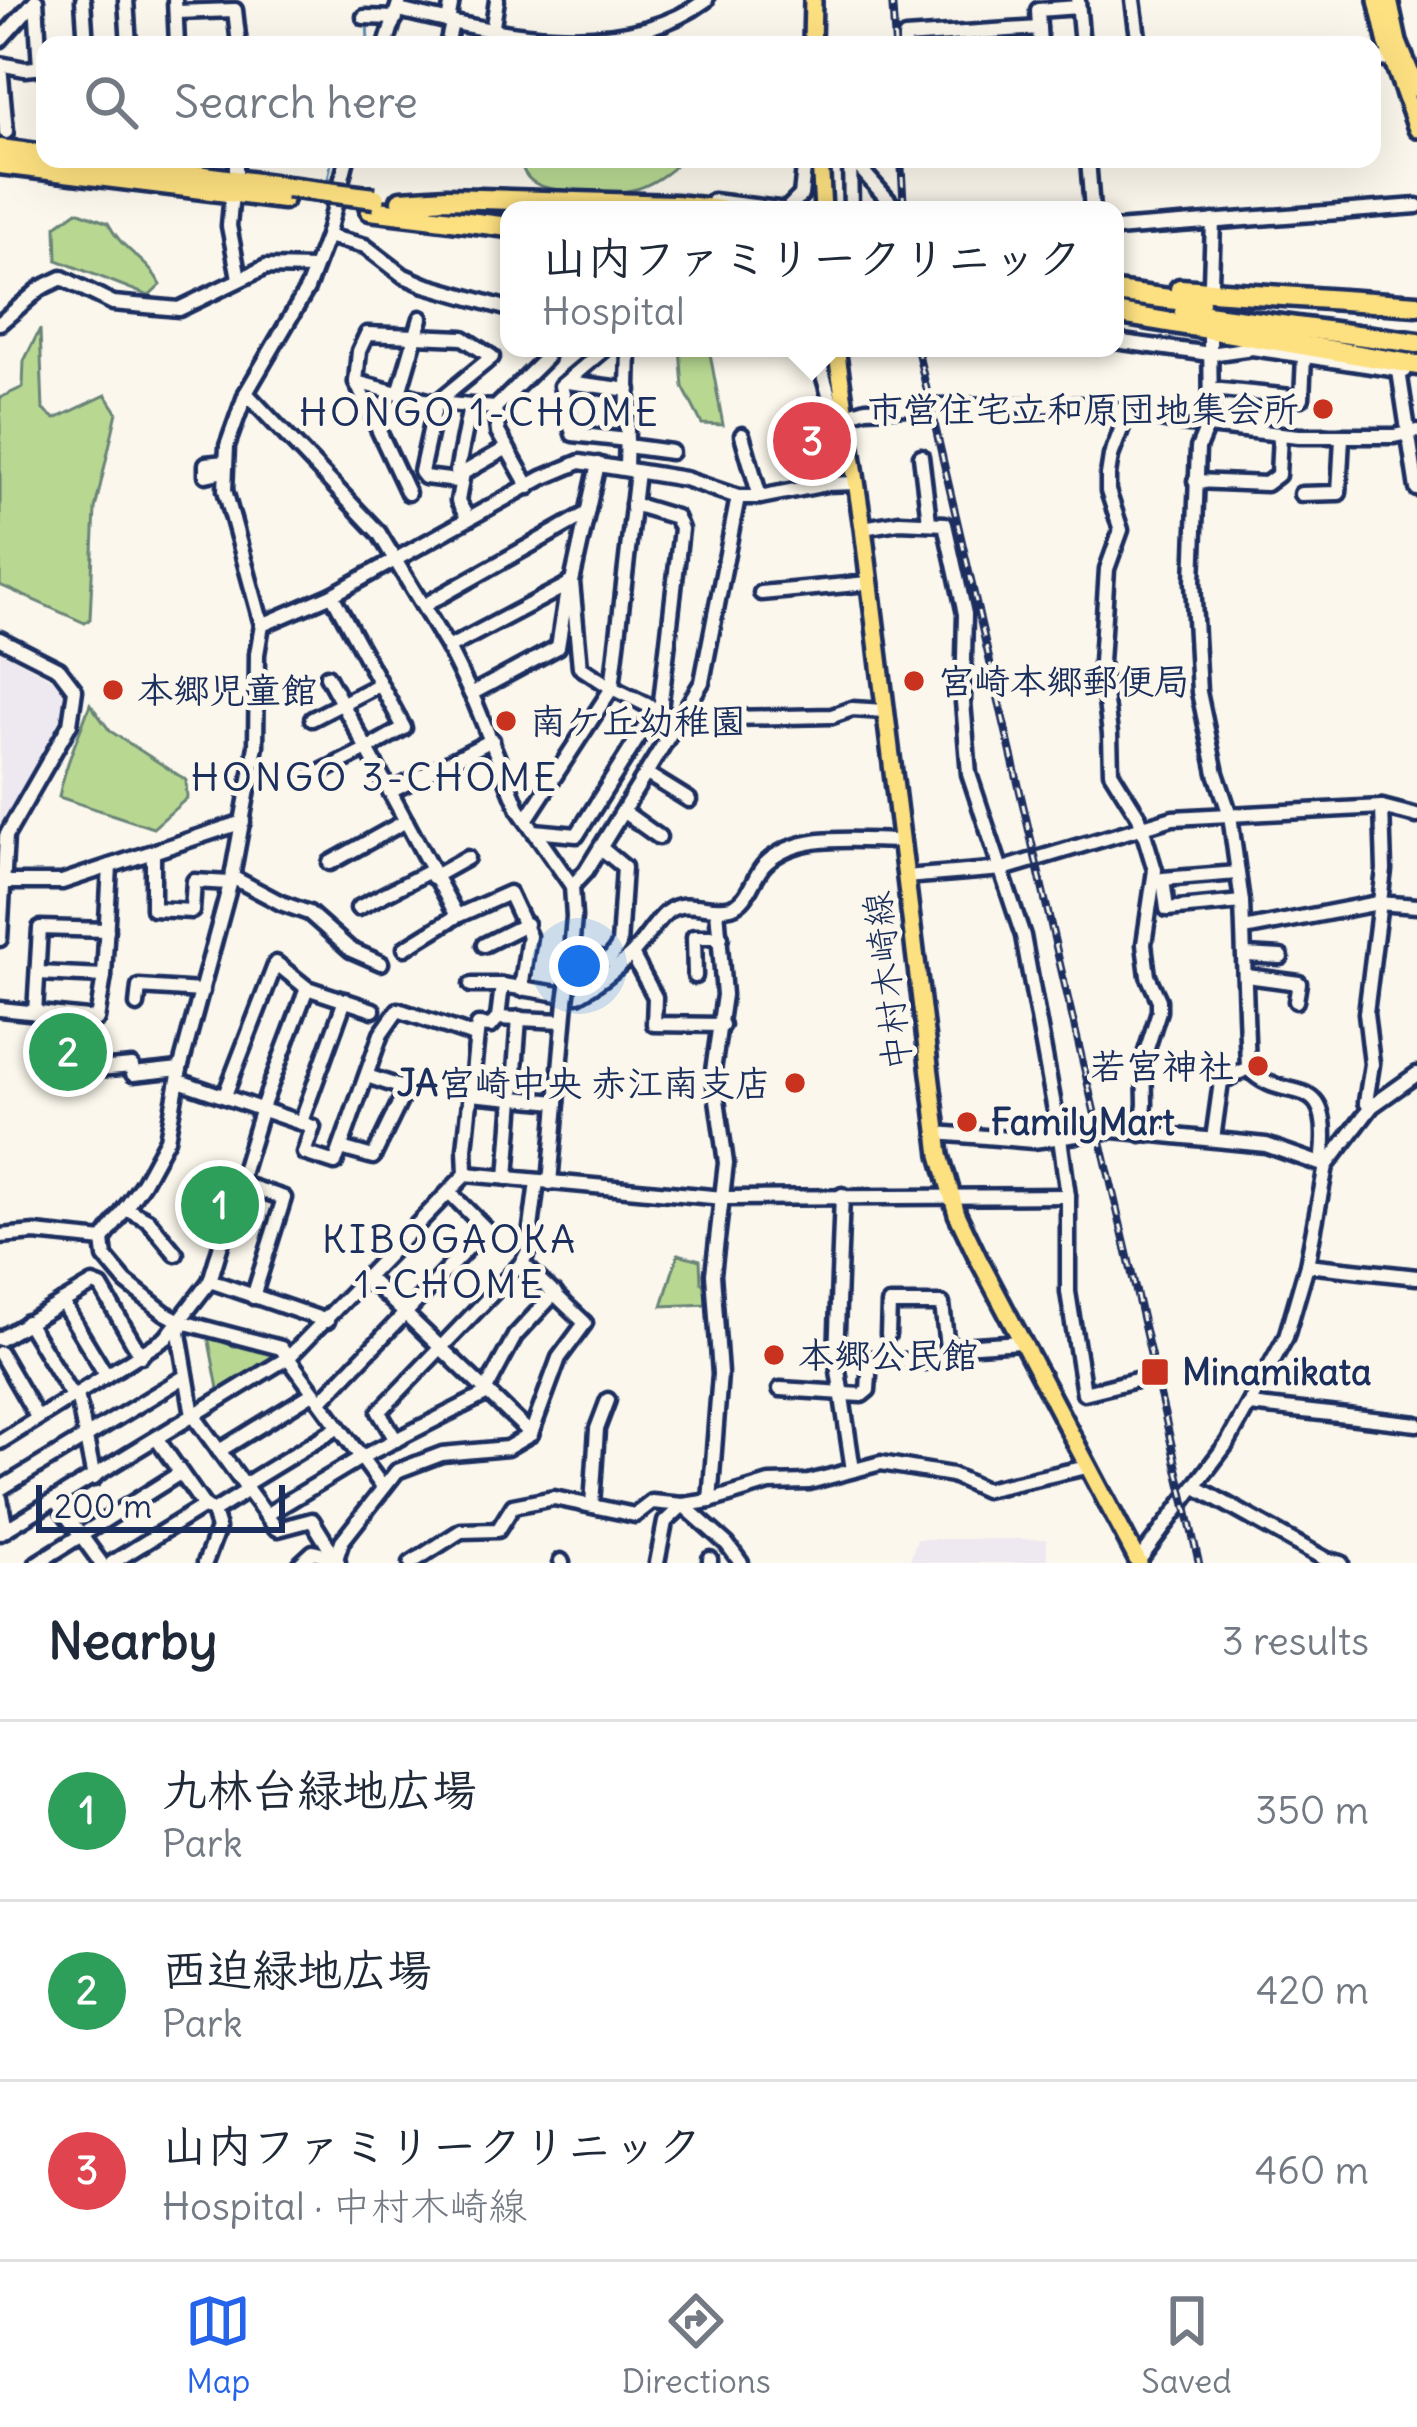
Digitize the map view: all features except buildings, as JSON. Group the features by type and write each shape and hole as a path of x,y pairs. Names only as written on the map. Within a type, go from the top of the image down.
{"highway":[{"path":"3,141 36,152"},
{"path":"0,164 36,167"},
{"path":"43,168 234,186"},
{"path":"129,168 372,204 500,214"},
{"path":"400,207 447,198 545,201"},
{"path":"400,207 500,225"},
{"path":"400,207 500,237"},
{"path":"1124,289 1417,305"},
{"path":"1124,289 1417,331"},
{"path":"1124,305 1417,343"},
{"path":"1124,315 1411,370"}],"main road":[{"path":"812,36 813,0"},
{"path":"1377,0 1392,58 1416,118"},
{"path":"1389,0 1398,42 1417,89"},
{"path":"821,168 823,201"},
{"name":"中村木崎線","path":"838,357 863,528 936,1133 950,1194 1021,1342 1138,1562"}],"street":[{"path":"0,40 36,0 39,36"},
{"path":"83,0 85,36"},
{"path":"126,0 128,36"},
{"path":"449,36 452,0"},
{"path":"497,0 497,36"},
{"path":"366,17 399,9 494,32 633,34 679,18 706,0"},
{"path":"1133,0 1138,36"},
{"path":"1039,36 1038,10 1078,3 1081,36"},
{"path":"177,36 176,6 219,4 236,10 237,36"},
{"path":"920,36 1039,28"},
{"path":"1381,60 1392,58"},
{"path":"3,141 0,64 36,68"},
{"path":"235,168 229,226 238,278"},
{"path":"345,168 327,236 300,304 246,393 225,467 225,490 262,625 256,654 256,746 231,880 166,1139 104,1240 105,1257 126,1282 182,1322 281,1348 382,1486"},
{"path":"795,201 801,195 804,168"},
{"path":"851,168 851,201"},
{"path":"859,168 889,201"},
{"path":"1089,168 1091,201"},
{"path":"688,200 698,201"},
{"path":"1124,228 1417,206"},
{"path":"1211,282 1214,221"},
{"path":"327,236 365,246 414,285 500,307"},
{"path":"0,323 41,287 62,278 113,303 179,309 266,267 314,268"},
{"path":"399,393 421,318"},
{"path":"408,493 356,382 359,351 367,334 464,338 492,357 436,403 420,461 425,477 457,477 470,407"},
{"path":"1210,338 1208,427 1201,434 1195,481 1193,582 1199,692 1230,815 1242,902 1248,1067 1256,1076 1298,1090 1318,1105 1326,1119 1323,1155 1327,1164"},
{"path":"1124,342 1210,354 1252,348 1411,370 1417,489"},
{"path":"356,382 436,403 495,408 546,357"},
{"path":"596,357 561,386 573,434 671,452"},
{"path":"530,825 612,688 633,504 627,443 629,357"},
{"path":"818,357 836,415 928,406 1092,405 1208,427 1280,434 1342,438 1412,431"},
{"path":"1211,389 1302,398 1304,357"},
{"path":"567,382 629,390"},
{"path":"246,393 332,479 398,559 471,694 530,825 572,886 572,957 556,1102 528,1251 379,1412 396,1440"},
{"path":"495,408 498,432 529,487"},
{"path":"1128,411 1108,475 1108,491 1121,530 1107,569 1101,662 1111,772 1143,825 1167,909 1242,902"},
{"path":"1195,481 1266,484 1278,475 1280,434"},
{"path":"742,436 760,497"},
{"path":"1300,494 1339,493 1342,438"},
{"path":"468,520 458,501 463,473 507,448"},
{"path":"921,455 928,521"},
{"path":"262,625 332,595 580,462 685,478 738,496 856,483"},
{"path":"471,694 558,647 598,464"},
{"path":"572,886 579,883 696,697 706,670 738,496"},
{"path":"530,825 577,836 658,710 680,521 633,504"},
{"path":"423,606 586,514"},
{"path":"863,528 928,521 945,524 965,614 963,702 969,774 1023,936 1060,1138 1068,1196 1068,1292 1084,1393 1144,1378"},
{"path":"570,583 576,600 580,668 680,721"},
{"path":"448,648 570,583"},
{"path":"761,593 868,583"},
{"path":"314,776 404,728 332,595"},
{"path":"0,639 59,669 75,690 70,724 10,824 0,939"},
{"path":"327,676 457,916"},
{"path":"312,719 380,684"},
{"path":"730,718 885,711"},
{"path":"389,792 492,740"},
{"path":"647,774 689,800"},
{"path":"1370,1108 1366,1102 1372,1064 1366,1013 1384,870 1382,808"},
{"path":"905,877 1003,869 1173,818 1382,808 1417,816"},
{"path":"624,812 658,837"},
{"path":"330,863 406,821"},
{"path":"4,882 62,882 243,822"},
{"path":"471,985 568,994 632,954 670,909 689,905 717,909 740,903 766,863 801,844 901,841"},
{"path":"572,957 609,960 619,945 624,867 601,848"},
{"path":"153,852 153,909 192,911 194,881 231,880 310,913 351,950 381,963"},
{"path":"358,908 467,858"},
{"path":"0,1009 97,1019 110,866"},
{"path":"1159,879 1237,873"},
{"path":"1141,1133 1144,1058 1159,1011 1144,944 1159,879"},
{"path":"405,948 457,916 509,893 529,936 521,989"},
{"path":"1244,929 1378,903 1417,906"},
{"path":"710,1502 720,1374 713,1274 726,1146 713,1071 722,1025 717,909"},
{"path":"484,945 526,924"},
{"path":"35,1013 40,928 106,930"},
{"path":"695,976 694,937 721,937"},
{"path":"632,954 655,997 654,1024 722,1025"},
{"path":"1246,955 1281,957"},
{"path":"225,1095 276,963 307,988 374,1010"},
{"path":"38,973 104,976"},
{"path":"1247,976 1298,983 1296,1001"},
{"path":"0,1498 3,1532 289,1357 327,1321 466,1174 475,1036 478,1025 491,1026 498,1018 502,985"},
{"path":"137,1005 140,987 202,991"},
{"path":"1,1438 141,1356 182,1322 210,1282 262,1108 307,988"},
{"path":"301,1122 345,1000"},
{"path":"76,1018 76,1071 132,1066 133,1074 179,1075 313,1127 304,1153 335,1163 381,1034 398,1010 475,1036"},
{"path":"498,1018 563,1022"},
{"path":"507,1178 519,1018"},
{"path":"1213,1139 1221,1082 1248,1067"},
{"path":"1138,1562 1250,1406 1286,1337 1307,1265 1327,1164 1370,1108 1417,1074"},
{"path":"341,1148 373,1157 406,1089 367,1076"},
{"path":"470,1094 556,1102"},
{"path":"936,1133 1033,1141 1098,1131 1141,1133 1266,1144 1327,1164"},
{"path":"466,1174 723,1198 1068,1196"},
{"path":"242,1184 284,1198 254,1298"},
{"path":"219,1451 317,1397 406,1315 486,1229 448,1192"},
{"path":"842,1195 836,1357 853,1470"},
{"path":"125,1208 148,1220 176,1254"},
{"path":"0,1236 35,1233 104,1240"},
{"path":"338,1561 342,1541 398,1471 421,1459 507,1448 531,1434 559,1358 585,1323 522,1262"},
{"path":"1307,1265 1417,1277"},
{"path":"368,1278 531,1434"},
{"path":"210,1282 327,1321"},
{"path":"0,1339 93,1284 101,1287 141,1356"},
{"path":"266,1515 362,1457 487,1392 515,1336 555,1292"},
{"path":"62,1301 106,1375"},
{"path":"888,1335 889,1304 942,1304 947,1347 1021,1342"},
{"path":"27,1322 74,1395 94,1478"},
{"path":"182,1322 179,1333 193,1414 278,1529 312,1520 338,1561"},
{"path":"0,1353 37,1417"},
{"path":"780,1389 862,1395 868,1390 870,1359 925,1362"},
{"path":"0,1489 186,1376"},
{"path":"592,1504 597,1429 608,1400"},
{"path":"1250,1406 1417,1424"},
{"path":"112,1563 246,1488 339,1427"},
{"path":"157,1439 218,1528 206,1557 188,1563"},
{"path":"411,1563 461,1531 498,1530 513,1505 554,1498 635,1515 652,1502 710,1502 769,1484 808,1482 881,1463 952,1475 985,1490 1087,1467"},
{"path":"37,1563 180,1473"},
{"path":"1196,1487 1341,1563"},
{"path":"56,1501 101,1563"},
{"path":"657,1563 665,1522 683,1505"},
{"path":"683,1505 727,1544 740,1563"},
{"path":"301,1563 313,1552 338,1561"}],"shaded area":[{"path":"0,651 63,685 68,718 3,828 0,844"},
{"path":"917,1539 1047,1539 1047,1563 909,1563"}],"green space":[{"path":"523,168 672,168 645,186 597,193 555,189 535,183"},
{"path":"77,211 108,223 161,285 149,296 57,260 56,226"},
{"path":"40,329 43,410 55,419 106,395 117,412 95,509 90,619 85,623 0,585 0,398 23,387 24,361"},
{"path":"681,357 711,357 723,425 702,424 683,387"},
{"path":"90,704 110,731 186,780 187,798 153,828 59,797"},
{"path":"678,1254 700,1260 709,1304 662,1306"},
{"path":"208,1336 233,1346 268,1348 283,1358 219,1394"}],"waterway":[{"path":"367,19 368,36"},
{"path":"328,179 330,168"},
{"path":"1220,229 1386,215"},
{"path":"1124,237 1211,230"}],"railway":[{"path":"892,0 894,36"},
{"path":"902,168 903,201"},
{"path":"919,357 1199,1563"}],"place":[{"name":"市営住宅立和原団地集会所","path":"1323,409"},
{"name":"山内ファミリークリニック","path":"812,441"},
{"name":"宮崎本郷郵便局","path":"914,681"},
{"name":"本郷児童館","path":"113,690"},
{"name":"南ケ丘幼稚園","path":"506,721"},
{"name":"西迫緑地広場","path":"68,1052"},
{"name":"若宮神社","path":"1258,1066"},
{"name":"JA宮崎中央 赤江南支店","path":"795,1083"},
{"name":"FamilyMart","path":"967,1122"},
{"name":"九林台緑地広場","path":"220,1205"},
{"name":"本郷公民館","path":"774,1355"},
{"name":"Minamikata","path":"1155,1372"}],"district":[{"name":"HONGO 1-CHOME","path":"480,412"},
{"name":"HONGO 3-CHOME","path":"375,777"},
{"name":"KIBOGAOKA 1-CHOME","path":"450,1262"}]}
